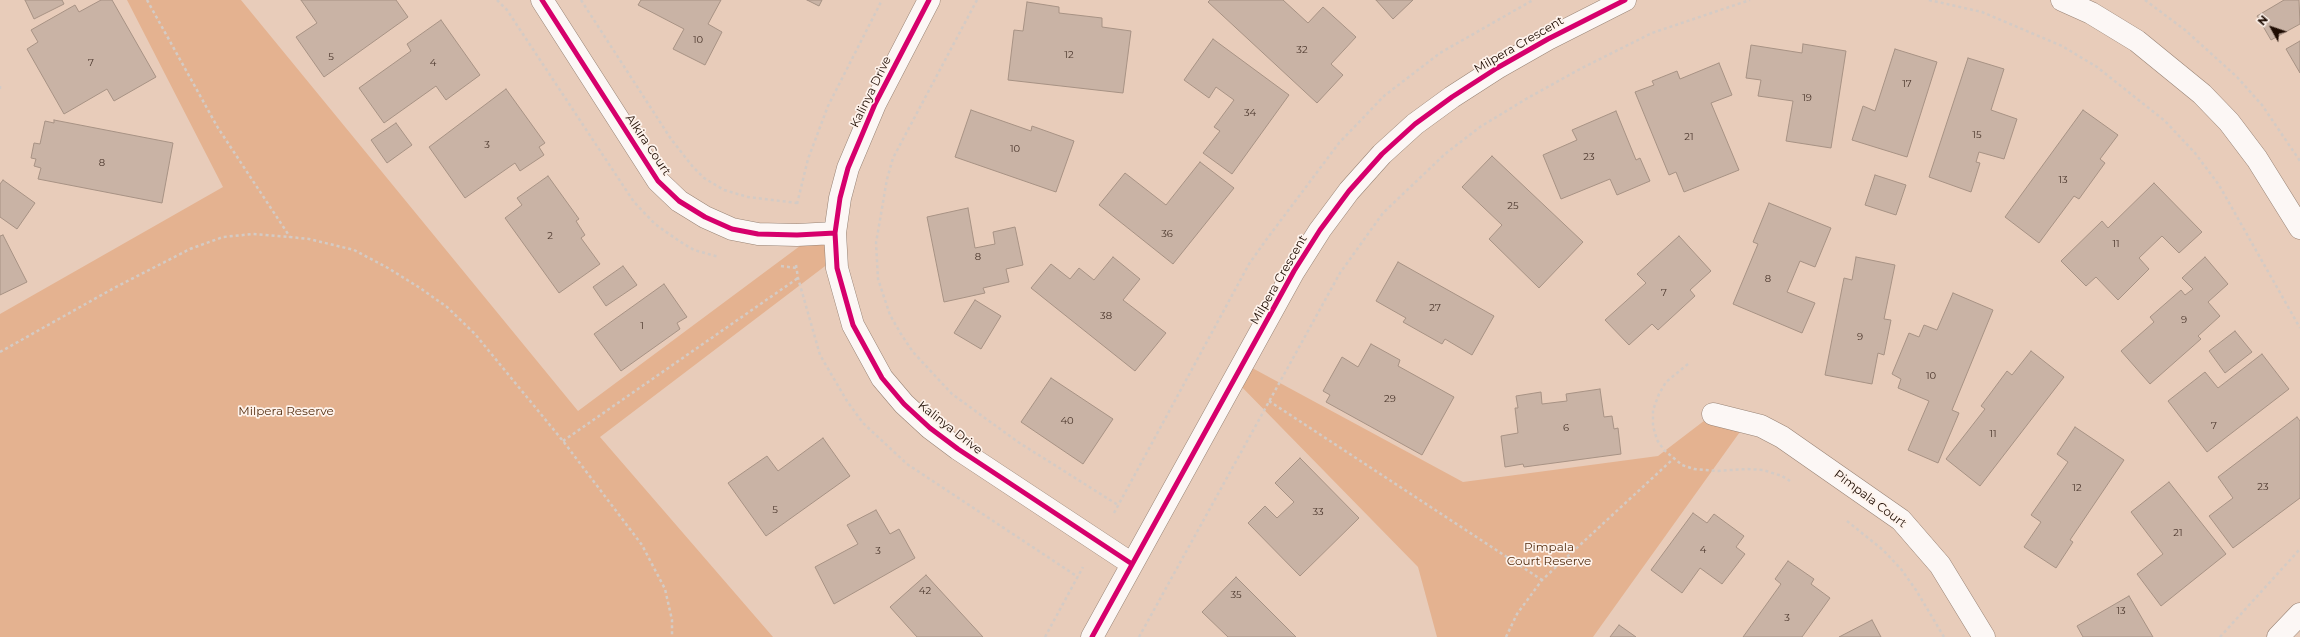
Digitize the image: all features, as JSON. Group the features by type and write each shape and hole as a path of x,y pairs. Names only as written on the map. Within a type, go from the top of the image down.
{"street":[{"name":"Alkira Court","path":"542,0 658,181 679,201 704,217 732,229 758,234 835,233"},
{"name":"Kalinya Drive","path":"929,0 860,137 840,198 835,233 837,268 853,325 882,378 904,404 958,449 1132,564"},
{"name":"Milpera Crescent","path":"1092,637 1294,271 1320,230 1349,191 1382,154 1415,124 1452,97 1497,68 1597,13 1625,0"},
{"path":"2062,0 2095,6 2202,94 2229,122 2257,159 2300,228"},
{"name":"Pimpala Court","path":"1713,414 1761,426 1782,437 1901,520 1940,565 1984,637"},
{"path":"2278,637 2300,614"}],"path":[{"path":"147,0 218,128 290,237"},
{"path":"581,0 671,139 704,178 724,190 748,197 797,203"},
{"path":"797,208 808,159 828,106 882,0"},
{"path":"977,0 893,158 886,186 876,243 878,280 890,316 914,352 952,394 1018,442 1118,505"},
{"path":"1139,637 1340,273 1383,212 1445,154 1480,127 1580,68 1652,33 1750,0"},
{"path":"1929,0 1982,12 2062,46 2097,67 2165,121 2195,153 2219,185 2300,328"},
{"path":"2145,0 2185,30 2237,77 2262,105 2300,161"},
{"path":"0,86 0,91"},
{"path":"0,352 114,288 190,249 223,237 253,234 290,237 309,239 354,250 388,268 447,308 475,334 563,441 642,545 665,589 672,620 672,637"},
{"path":"563,441 798,278"},
{"path":"1688,364 1666,382 1653,410 1653,426 1657,440 1673,458 1682,465 1694,470 1716,472 1747,469 1763,470 1782,476 1793,483"},
{"path":"1269,401 1542,580"},
{"path":"1506,637 1517,614 1542,580 1673,458"},
{"path":"1842,517 1883,550 1901,569 1944,637"},
{"path":"2220,637 2300,549"},
{"path":"1045,637 1084,566"}],"green space":[{"name":"Milpera Reserve","path":"127,0 241,0 578,411 816,234 837,257 600,437 773,637 0,637 0,314 223,187"},
{"name":"Pimpala Court Reserve","path":"1243,363 1463,482 1658,456 1713,414 1747,422 1593,637 1437,637 1418,567 1234,379"}],"building":[{"path":"25,0 62,0 64,4 34,19"},
{"path":"101,0 112,0 156,77 114,101 107,89 64,114 27,49 38,42 31,30 75,5 79,12"},
{"path":"301,0 396,0 408,17 324,77 296,37 317,23"},
{"path":"641,0 721,0 708,24 722,32 705,65 673,49 684,29 638,5"},
{"path":"807,0 822,0 819,6"},
{"path":"1210,0 1283,0 1308,23 1323,7 1356,37 1331,64 1343,75 1317,103 1208,2"},
{"path":"1376,0 1413,0 1393,19"},
{"path":"2284,0 2299,0 2300,24 2271,40 2257,16"},
{"path":"1027,2 1059,7 1059,13 1102,18 1102,27 1131,31 1123,93 1008,80 1014,30 1023,31"},
{"path":"441,20 480,75 446,100 436,86 384,123 359,88 411,51 407,44"},
{"path":"1213,39 1289,95 1232,174 1203,153 1220,131 1214,127 1234,100 1216,87 1209,98 1184,80"},
{"path":"2300,41 2300,73 2286,49"},
{"path":"1803,44 1846,51 1831,148 1786,141 1793,101 1758,96 1761,80 1746,78 1751,45 1802,53"},
{"path":"1895,49 1937,62 1907,157 1852,140 1863,106 1875,111"},
{"path":"1968,58 2004,69 1991,110 2017,119 2004,159 1979,152 1976,162 1980,163 1971,192 1929,177"},
{"path":"1719,63 1732,95 1711,103 1739,170 1684,192 1676,172 1669,175 1635,92 1654,85 1652,81 1677,71 1680,79"},
{"path":"506,89 545,143 539,147 544,155 520,171 515,163 465,198 429,147"},
{"path":"971,110 1031,131 1032,126 1074,141 1056,192 955,157"},
{"path":"2083,110 2118,135 2100,159 2105,163 2079,199 2074,196 2039,243 2005,217"},
{"path":"1616,111 1636,160 1640,158 1650,181 1617,195 1610,179 1561,199 1543,155 1577,140 1572,130"},
{"path":"54,120 173,143 162,203 38,179 41,168 34,166 36,159 31,158 34,143 40,144 45,121 54,123"},
{"path":"396,123 412,145 387,163 371,140"},
{"path":"1492,156 1583,242 1539,288 1489,239 1502,225 1462,187"},
{"path":"1200,162 1234,188 1173,264 1099,205 1125,173 1166,205"},
{"path":"1875,175 1906,185 1896,215 1865,205"},
{"path":"548,176 579,219 576,221 585,235 581,238 600,264 559,293 505,218 522,205 517,198"},
{"path":"3,180 35,203 17,229 0,217 0,184"},
{"path":"2154,183 2202,232 2179,253 2162,236 2139,258 2149,269 2118,300 2096,277 2086,286 2061,261 2102,221 2108,228"},
{"path":"1769,203 1831,228 1815,267 1800,261 1787,292 1815,303 1802,333 1733,304 1758,244 1753,242"},
{"path":"968,208 975,248 995,244 993,232 1015,227 1023,265 1006,269 1009,282 983,288 985,293 944,302 927,217"},
{"path":"3,235 27,282 0,295 0,236"},
{"path":"1679,236 1711,271 1690,290 1695,296 1658,330 1652,324 1629,345 1605,320 1646,283 1637,274"},
{"path":"1113,257 1140,279 1123,300 1166,333 1135,371 1031,288 1051,264 1070,279 1079,268 1094,280"},
{"path":"1856,257 1895,265 1884,319 1891,320 1884,355 1878,353 1872,384 1825,375 1844,278 1852,280"},
{"path":"2205,257 2228,284 2208,302 2220,316 2198,336 2201,339 2150,384 2121,351 2154,322 2150,317 2181,290 2185,295 2193,289 2182,278"},
{"path":"1398,262 1494,316 1472,355 1445,339 1442,344 1403,322 1406,318 1376,301"},
{"path":"623,266 637,285 606,306 593,287"},
{"path":"664,284 687,317 677,323 680,329 621,371 594,334"},
{"path":"1953,293 1993,310 1952,410 1959,413 1938,463 1908,450 1929,401 1898,388 1901,379 1892,374 1909,333 1919,337 1924,325 1937,330"},
{"path":"975,300 1001,316 981,349 954,333"},
{"path":"2235,331 2252,352 2225,373 2209,351"},
{"path":"1371,344 1400,360 1398,366 1454,397 1422,455 1326,402 1330,395 1323,391 1342,357 1358,367"},
{"path":"2031,351 2064,377 1980,486 1946,459 1985,409 1981,406 2007,371 2012,375"},
{"path":"2262,354 2289,389 2207,452 2168,401 2205,372 2218,388"},
{"path":"1051,378 1113,419 1083,464 1021,422"},
{"path":"1600,389 1604,417 1612,416 1614,429 1618,428 1621,454 1524,467 1523,464 1505,467 1501,436 1518,433 1515,408 1518,408 1516,396 1541,392 1542,404 1567,401 1566,394"},
{"path":"2297,417 2300,421 2300,498 2233,548 2209,516 2233,498 2218,477"},
{"path":"2075,427 2124,460 2070,540 2073,542 2056,568 2024,547 2041,522 2031,515 2068,462 2057,454"},
{"path":"823,438 850,476 766,536 728,483 767,456 778,471"},
{"path":"1300,458 1359,518 1300,576 1248,523 1265,506 1277,518 1294,502 1275,483"},
{"path":"2169,482 2226,554 2161,606 2137,574 2163,554 2131,512"},
{"path":"876,510 890,534 899,529 915,558 834,604 815,567 858,544 847,525"},
{"path":"1693,513 1707,523 1714,514 1744,536 1736,547 1745,554 1722,584 1700,568 1682,593 1651,570"},
{"path":"1788,561 1814,579 1811,584 1830,598 1802,637 1743,637 1781,584 1775,579"},
{"path":"926,575 983,637 917,637 890,607"},
{"path":"1236,577 1296,637 1228,637 1202,612"},
{"path":"2129,596 2153,637 2083,637 2077,626"},
{"path":"1872,620 1881,637 1839,637"},
{"path":"1619,625 1636,637 1610,637"}],"cycle path":[{"path":"542,0 658,181 679,201 705,217 732,229 758,234 797,235 835,233"},
{"path":"929,0 875,104 848,168 840,198 835,233 837,268 853,325 882,378 904,404 930,428 958,449 1132,564"},
{"path":"1092,637 1294,271 1320,230 1349,191 1382,154 1415,124 1452,97 1497,68 1548,39 1625,0"}]}
